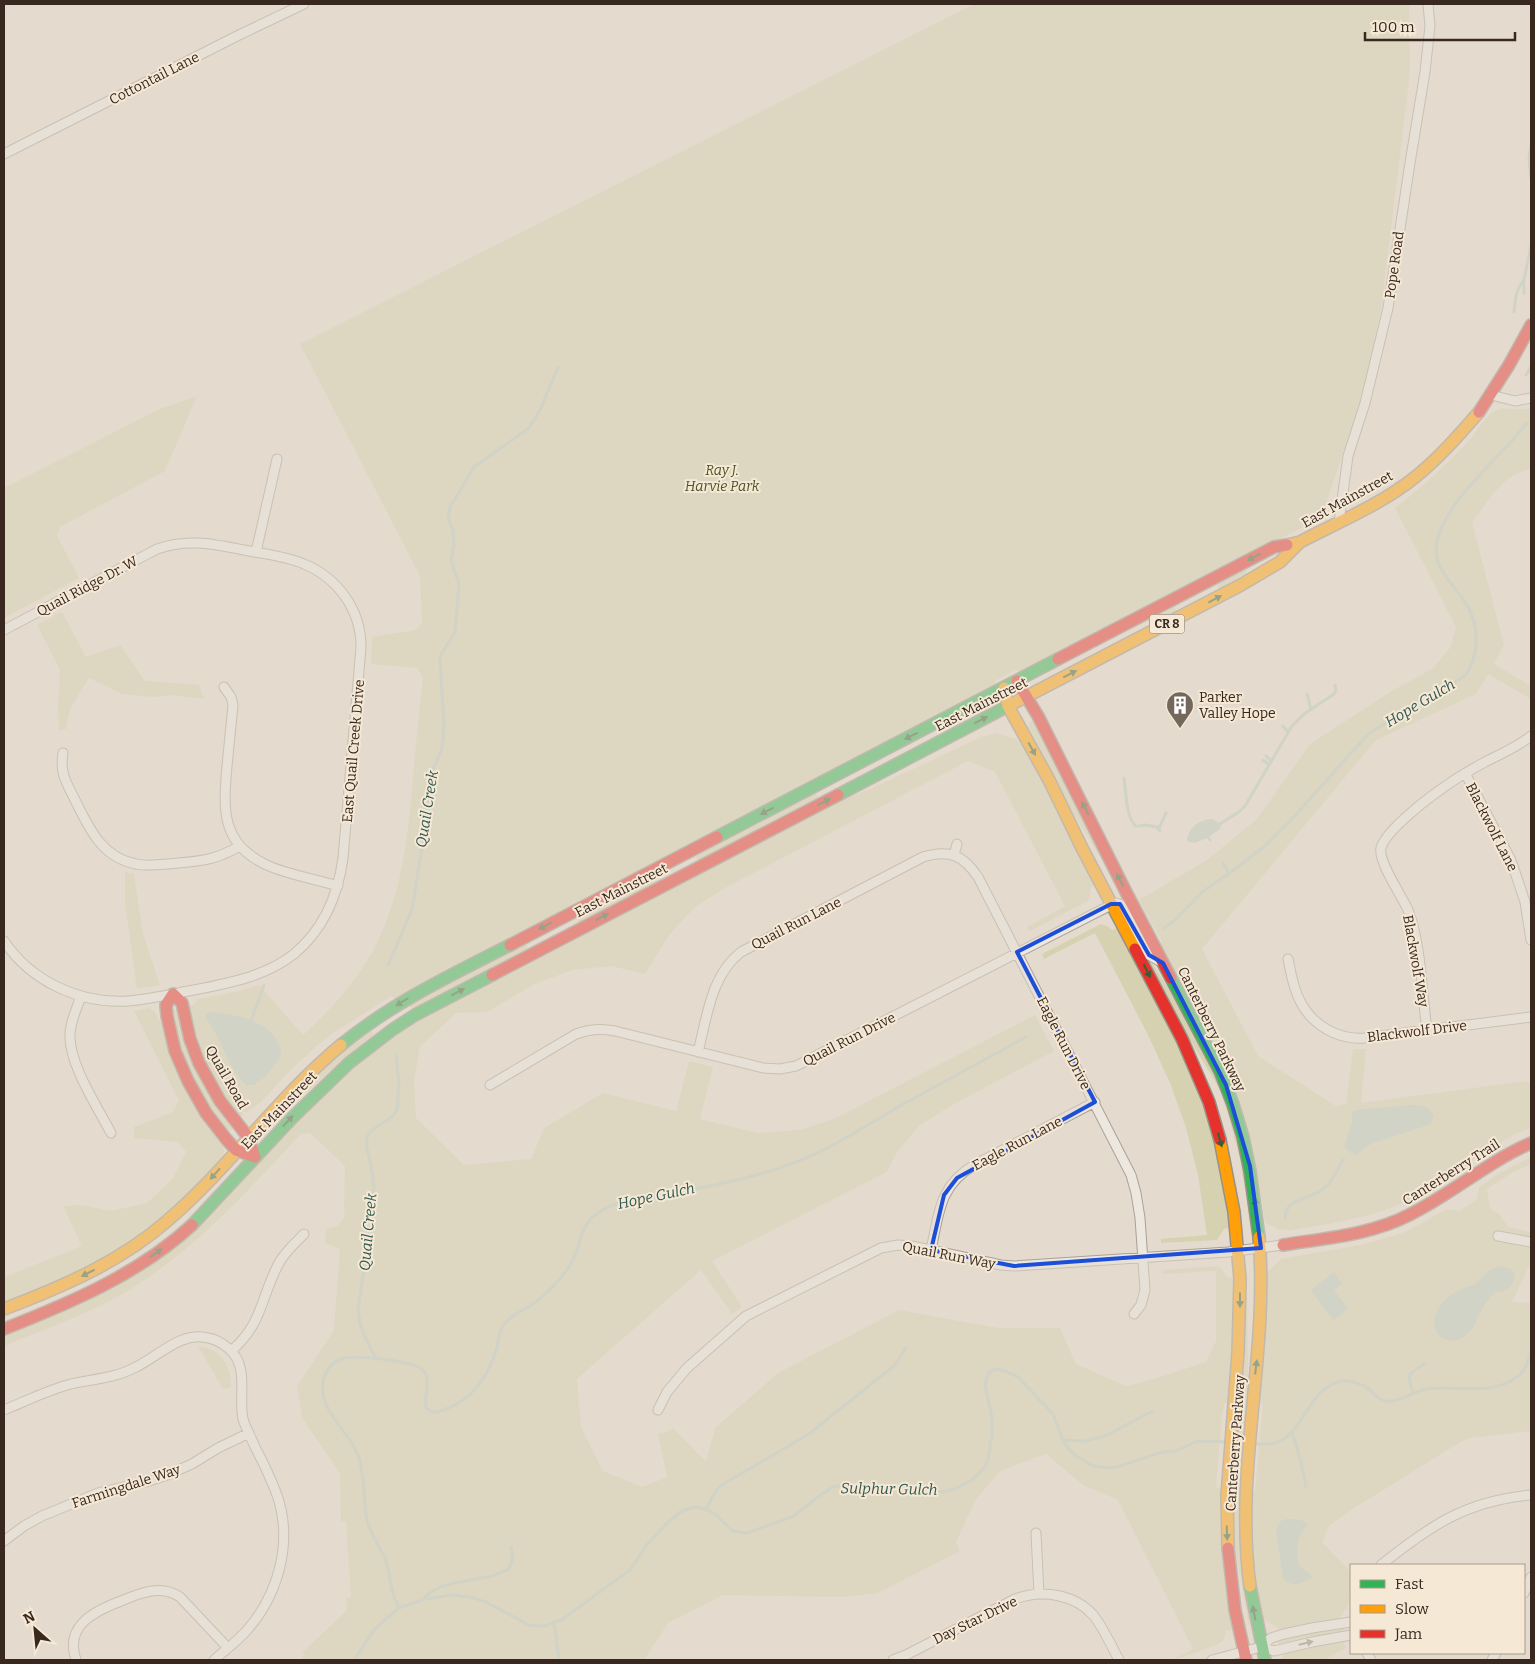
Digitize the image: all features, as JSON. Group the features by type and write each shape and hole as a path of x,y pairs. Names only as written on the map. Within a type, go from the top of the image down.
{"main road":[{"name":"CR 8","path":"1491,395 1531,324"},
{"name":"East Mainstreet","path":"4,1310 87,1274 127,1251 178,1211 206,1184 298,1084 332,1052 363,1028 408,998 1274,548 1300,542 1387,496 1414,478 1456,438 1491,395"},
{"name":"East Mainstreet","path":"4,1329 86,1295 137,1266 164,1247 189,1227 314,1094 377,1040 415,1015 1241,585 1280,562 1300,542"},
{"name":"Canterberry Parkway","path":"1017,681 1027,696 1163,964 1220,1071 1232,1100 1250,1166 1261,1248 1261,1288 1247,1465 1245,1524 1249,1586 1264,1660"},
{"name":"Canterberry Parkway","path":"1004,688 1008,706 1049,780 1182,1039 1209,1102 1230,1181 1239,1251 1240,1314 1226,1514 1235,1610 1245,1656"},
{"name":"Quail Road","path":"173,994 182,1003 193,1047 204,1071 220,1101 248,1137 254,1157"},
{"path":"173,994 166,1005 169,1029 178,1058 193,1090 226,1140 236,1150 254,1157"},
{"name":"Canterberry Trail","path":"1283,1245 1352,1234 1399,1220 1427,1206 1505,1155 1531,1143"}],"street":[{"name":"Cottontail Lane","path":"4,154 304,4"},
{"name":"Pope Road","path":"1338,522 1348,456 1365,403 1388,308 1425,72 1430,26 1428,4"},
{"path":"1491,395 1516,401 1531,398"},
{"path":"256,552 277,459"},
{"name":"East Quail Creek Drive","path":"171,544 198,542 256,552 299,562 311,567 327,577 346,596 360,630 361,657 344,858 332,904 318,926 298,950 269,970 248,978 173,994"},
{"name":"Quail Ridge Dr. W","path":"4,630 146,554 171,544"},
{"path":"224,686 231,697 233,706 224,795 224,808 229,828 240,846 269,866 338,886"},
{"name":"Blackwolf Way","path":"1427,1030 1418,957 1411,919 1376,849 1410,814 1436,792 1465,773 1514,748 1531,736"},
{"path":"63,753 62,775 88,828 102,846 118,858 142,865 187,862 219,857 240,846"},
{"name":"Blackwolf Lane","path":"1465,773 1511,860 1525,902 1531,940"},
{"path":"954,855 957,844"},
{"name":"Quail Run Lane","path":"698,1052 717,982 724,968 734,957 748,947 923,857 938,854 954,855"},
{"name":"Eagle Run Drive","path":"954,855 971,867 978,877 1131,1175 1138,1203 1144,1296 1140,1308 1134,1314"},
{"path":"1111,904 1121,905 1149,955 1163,964"},
{"name":"Quail Run Drive","path":"490,1085 576,1034 592,1030 615,1031 763,1068 780,1069 796,1066 1111,904"},
{"path":"4,941 16,958 33,972 58,987 81,996 99,1000 128,1001 173,994"},
{"name":"Blackwolf Drive","path":"1288,959 1297,995 1303,1006 1316,1022 1334,1033 1346,1037 1359,1038 1531,1017"},
{"path":"81,996 72,1022 70,1033 71,1050 111,1133"},
{"name":"Eagle Run Lane","path":"931,1250 942,1201 948,1189 957,1178 974,1165 1094,1102"},
{"path":"231,1351 245,1338 254,1325 280,1261 304,1234"},
{"path":"1498,1236 1531,1242"},
{"name":"Quail Run Way","path":"658,1410 667,1392 687,1368 740,1321 755,1311 877,1249 898,1244 995,1264 1014,1266 1239,1251"},
{"name":"Canterberry Trail","path":"1239,1251 1283,1245"},
{"path":"4,1410 62,1387 125,1373 186,1338 195,1336 207,1337 220,1342 237,1358 241,1371 243,1418 278,1497 284,1542 278,1572 270,1595 254,1622 214,1660"},
{"name":"Farmingdale Way","path":"4,1541 30,1522 49,1513 103,1492 177,1472 218,1448 249,1434"},
{"path":"1382,1564 1436,1525 1458,1513 1497,1499 1531,1495"},
{"path":"1036,1533 1039,1594"},
{"path":"1525,1591 1531,1577"},
{"path":"76,1660 74,1652 77,1632 89,1616 100,1609 143,1592 155,1590 172,1593 180,1597 228,1648"},
{"name":"Day Star Drive","path":"893,1660 1016,1599 1039,1594 1064,1597 1087,1609 1101,1626 1119,1660"},
{"path":"1212,1660 1245,1656 1261,1647 1271,1638 1284,1634 1350,1622"},
{"path":"1261,1647 1274,1651 1312,1642 1350,1636"}],"highlighted area":[{"path":"1111,904 1120,904 1149,955 1163,963 1226,1085 1250,1166 1261,1248 1014,1266 931,1250 944,1195 957,1178 1095,1102 1017,952"}],"green space":[{"name":"Ray J. Harvie Park","path":"974,4 1409,4 1410,72 1381,310 1371,360 1358,408 1325,506 1315,519 1305,526 1020,672 1016,670 995,681 994,686 395,999 392,996 333,1033 313,1049 261,1102 243,1112 242,1116 238,1115 216,1085 199,1048 189,1008 190,1005 194,1005 198,999 259,985 303,1035 337,1001 357,976 381,934 399,881 408,827 423,677 417,668 371,664 372,637 415,630 422,623 420,576 300,344"},
{"path":"197,396 165,471 60,527 57,536 79,578 4,618 4,488 160,409"},
{"path":"1531,408 1531,469 1521,471 1497,489 1472,522 1504,645 1494,664 1531,686 1531,699 1488,674 1476,694 1376,740 1202,949 1258,1056 1336,1106 1346,1104 1353,1049 1366,1049 1361,1103 1526,1081 1531,1084 1531,1128 1501,1142 1417,1196 1386,1210 1354,1219 1288,1231 1288,1229 1279,1230 1265,1222 1251,1146 1241,1109 1228,1073 1159,943 1162,941 1139,900 1207,860 1257,819 1310,744 1390,692 1432,669 1450,648 1456,627 1395,508 1449,461 1470,440 1492,413 1501,409"},
{"path":"1245,569 1247,573 1219,590 1217,585"},
{"path":"1174,607 1177,612 1153,624 1151,621"},
{"path":"62,612 86,657 120,645 145,681 199,685 204,699 173,695 153,697 122,694 89,678 70,709 66,729 59,730 60,670 37,625"},
{"path":"1030,721 1033,722 1114,880 1067,803 1028,727"},
{"path":"996,733 1016,739 1028,753 1095,884 1091,887 1088,901 1030,931 1027,927 1065,906 995,772 968,761 725,888 694,908 669,935 645,974 611,966 572,970 535,984 487,1012 456,1013 420,1047 414,1082 416,1118 464,1165 531,1159 544,1128 603,1093 676,1111 689,1061 713,1067 700,1119 758,1133 800,1130 836,1118 1035,1015 1054,1051 952,1105 919,1126 897,1152 887,1172 712,1261 742,1307 732,1314 701,1270 577,1379 581,1427 603,1471 642,1487 667,1477 658,1434 673,1428 706,1462 715,1428 778,1373 899,1310 998,1328 1060,1328 1076,1364 1126,1386 1206,1362 1216,1341 1216,1271 1163,1274 1163,1270 1218,1266 1227,1277 1234,1278 1230,1371 1227,1402 1224,1405 1222,1415 1216,1487 1221,1489 1222,1560 1232,1630 1226,1631 1225,1637 1218,1644 1171,1660 1193,1649 1118,1500 1083,1485 1046,1454 1000,1471 976,1499 956,1542 960,1551 878,1593 845,1597 723,1595 668,1623 644,1660 300,1660 305,1655 302,1653 347,1610 346,1598 351,1597 346,1521 341,1521 340,1473 302,1418 297,1386 334,1330 340,1249 325,1243 326,1229 338,1226 345,1216 345,1166 310,1133 301,1134 216,1222 170,1262 145,1280 91,1310 4,1346 4,1335 79,1305 130,1278 328,1090 376,1051 426,1016 836,803 983,736"},
{"path":"815,793 818,798 698,861 695,855"},
{"path":"125,872 134,874 143,934 160,985 137,989 125,903"},
{"path":"654,876 657,882 579,923 576,917"},
{"path":"1127,919 1209,1062 1224,1097 1240,1152 1253,1228 1251,1228 1240,1159 1220,1090 1189,1038"},
{"path":"1101,924 1112,930 1118,928 1169,1025 1196,1085 1217,1155 1230,1227 1224,1229 1217,1240 1161,1243 1161,1239 1207,1235 1198,1175 1186,1128 1170,1083 1148,1035 1095,933 1044,959 1042,954"},
{"path":"526,943 528,949 412,1010 409,1005"},
{"path":"149,1008 155,1012 159,1021 162,1022 166,1037 221,1142 224,1150 223,1154 213,1169 195,1187 162,1216 132,1238 101,1259 68,1277 4,1303 4,1277 82,1246 63,1206 81,1205 111,1211 147,1203 173,1178 186,1152 178,1142 134,1138 134,1127 173,1112 179,1101 134,1011"},
{"path":"172,1010 178,1011 233,1127 231,1131 215,1116 207,1104 181,1051"},
{"path":"370,1030 374,1035 337,1064 306,1093 301,1089 319,1071"},
{"path":"1531,1157 1531,1164 1512,1173 1487,1189 1490,1208 1499,1214 1508,1227 1531,1232 1531,1262 1512,1302 1531,1303 1531,1431 1470,1438 1462,1441 1351,1510 1329,1526 1322,1542 1350,1571 1350,1596 1347,1609 1345,1609 1340,1619 1279,1631 1278,1628 1266,1621 1262,1622 1251,1545 1251,1492 1255,1492 1263,1404 1259,1403 1268,1272 1281,1259 1365,1244 1405,1232 1447,1209 1459,1211 1477,1199 1479,1187 1501,1172"},
{"path":"1247,1272 1248,1378 1238,1524 1250,1625 1233,1538 1232,1495 1243,1367"},
{"path":"198,1346 219,1354 227,1365 231,1387 223,1389"},
{"path":"1342,1627 1345,1629 1342,1633 1281,1646 1278,1643 1280,1639"},
{"path":"1342,1641 1346,1648 1323,1660 1282,1660 1284,1653"}],"shaded area":[{"path":"1212,819 1219,823 1221,828 1209,837 1212,840 1210,842 1207,838 1195,843 1188,842 1188,834 1193,827 1199,822"},
{"path":"211,1012 233,1015 256,1022 274,1036 279,1045 281,1057 266,1076 254,1085 246,1085 234,1069 205,1017 206,1014"},
{"path":"1412,1105 1422,1106 1430,1110 1434,1116 1432,1122 1373,1143 1357,1155 1344,1147 1353,1119 1351,1113 1354,1110"},
{"path":"1501,1266 1511,1269 1515,1274 1509,1288 1495,1292 1483,1307 1476,1323 1465,1336 1455,1340 1441,1337 1435,1329 1434,1320 1444,1301 1449,1296 1476,1283 1490,1270"},
{"path":"1334,1272 1342,1284 1334,1290 1348,1309 1333,1320 1311,1290"},
{"path":"1286,1519 1300,1520 1307,1525 1300,1535 1297,1554 1301,1567 1312,1577 1305,1582 1297,1584 1290,1583 1283,1578 1276,1529 1281,1521"}],"waterway":[{"path":"1531,146 1529,158 1531,180"},
{"path":"1524,293 1524,279 1531,246"},
{"path":"1514,312 1516,295 1524,280"},
{"name":"Quail Creek","path":"388,965 412,910 426,823 428,789 431,773 441,752 443,740 440,659 455,632 459,584 451,560 454,546 453,530 448,519 450,507 474,467 529,428 540,410 558,367"},
{"path":"1526,375 1531,367"},
{"name":"Hope Gulch","path":"1164,928 1174,921 1202,892 1266,845 1292,819 1369,733 1465,676 1470,668 1475,651 1475,625 1468,607 1441,569 1436,551 1437,541 1443,525 1463,494 1527,423"},
{"path":"1218,825 1245,806 1292,726 1304,714 1334,694 1336,691 1335,685"},
{"path":"1307,694 1311,709"},
{"path":"1283,726 1288,732"},
{"path":"1266,756 1271,761"},
{"path":"1263,760 1269,765"},
{"path":"1124,778 1128,811 1136,826"},
{"path":"1159,828 1166,813"},
{"path":"1139,826 1157,827 1160,831"},
{"path":"1223,863 1229,873"},
{"path":"250,1024 264,985"},
{"name":"Hope Gulch","path":"399,1608 392,1591 387,1564 369,1525 358,1455 325,1402 323,1382 331,1365 341,1359 358,1357 408,1364 423,1370 425,1373 427,1378 426,1407 428,1410 437,1412 455,1405 471,1394 488,1370 493,1361 503,1326 514,1315 542,1297 560,1279 576,1254 583,1231 589,1220 601,1211 617,1203 740,1179 775,1170 798,1161 841,1141 900,1106 1026,1037"},
{"name":"Quail Creek","path":"376,1358 362,1329 358,1309 373,1210 374,1188 366,1145 367,1137 371,1131 393,1116 397,1110 399,1083 396,1056"},
{"path":"1285,1218 1289,1206 1326,1186 1343,1160"},
{"path":"706,1509 720,1486 809,1434 895,1365 906,1348"},
{"name":"Sulphur Gulch","path":"1252,1443 1271,1444 1282,1440 1291,1433 1321,1392 1331,1385 1343,1381 1362,1385 1384,1401 1401,1399 1426,1389 1478,1389 1503,1384 1514,1379 1524,1370 1531,1353"},
{"path":"1413,1393 1409,1379 1410,1374 1425,1363"},
{"name":"Sulphur Gulch","path":"354,1660 374,1630 387,1618 399,1608 425,1599 453,1595 470,1597 486,1602 529,1625 545,1626 563,1619 631,1569 645,1547 666,1524 680,1512 688,1509 696,1507 706,1509 715,1514 733,1531 747,1533 794,1516 833,1487 845,1485 866,1487 899,1486 927,1492 955,1489 972,1480 984,1468 988,1460 992,1434 992,1417 985,1386 987,1376 996,1369 1018,1377 1053,1414 1063,1440 1069,1449 1093,1466 1111,1468 1120,1466 1162,1452 1176,1451 1197,1441 1228,1442"},
{"path":"1063,1440 1085,1441 1105,1436 1153,1411"},
{"path":"1292,1432 1306,1487"},
{"path":"424,1598 431,1592 447,1585 483,1578 509,1569 513,1559 511,1547"},
{"path":"554,1623 559,1660"}],"traffic: fast":[{"path":"717,837 1058,659"},
{"path":"838,795 1008,706"},
{"path":"341,1045 401,1003 510,945"},
{"path":"192,1225 292,1118 349,1063 415,1015 492,975"},
{"path":"1171,978 1220,1071 1233,1104 1243,1137 1250,1171 1259,1237"},
{"path":"1250,1586 1265,1660"}],"traffic: slow":[{"path":"1287,545 1300,542 1373,505 1401,488 1440,455 1479,412"},
{"path":"1008,706 1241,585 1280,562 1300,542"},
{"path":"1004,688 1008,706 1049,780 1135,949"},
{"path":"4,1309 90,1272 149,1236 190,1200 296,1087 341,1045"},
{"path":"1220,1140 1234,1212 1240,1279 1238,1352 1227,1495 1228,1548"},
{"path":"1250,1586 1246,1542 1246,1499 1248,1455 1260,1324 1259,1237"}],"traffic: jam":[{"path":"1479,412 1509,365 1531,325"},
{"path":"1058,659 1274,547 1287,545"},
{"path":"1017,681 1038,716 1171,978"},
{"path":"492,975 838,795"},
{"path":"510,945 717,837"},
{"path":"1135,949 1182,1039 1209,1102 1220,1140"},
{"path":"173,994 182,1003 190,1039 199,1063 220,1101 248,1137 255,1157 236,1150 227,1140 206,1113 188,1081 175,1051 167,1016 166,1005 173,994"},
{"path":"1283,1245 1348,1235 1394,1222 1425,1207 1499,1159 1531,1143"},
{"path":"4,1329 79,1298 127,1273 150,1258 192,1225"},
{"path":"1228,1548 1235,1610 1246,1660"}],"place":[{"name":"Parker Valley Hope","path":"1180,729"}]}
